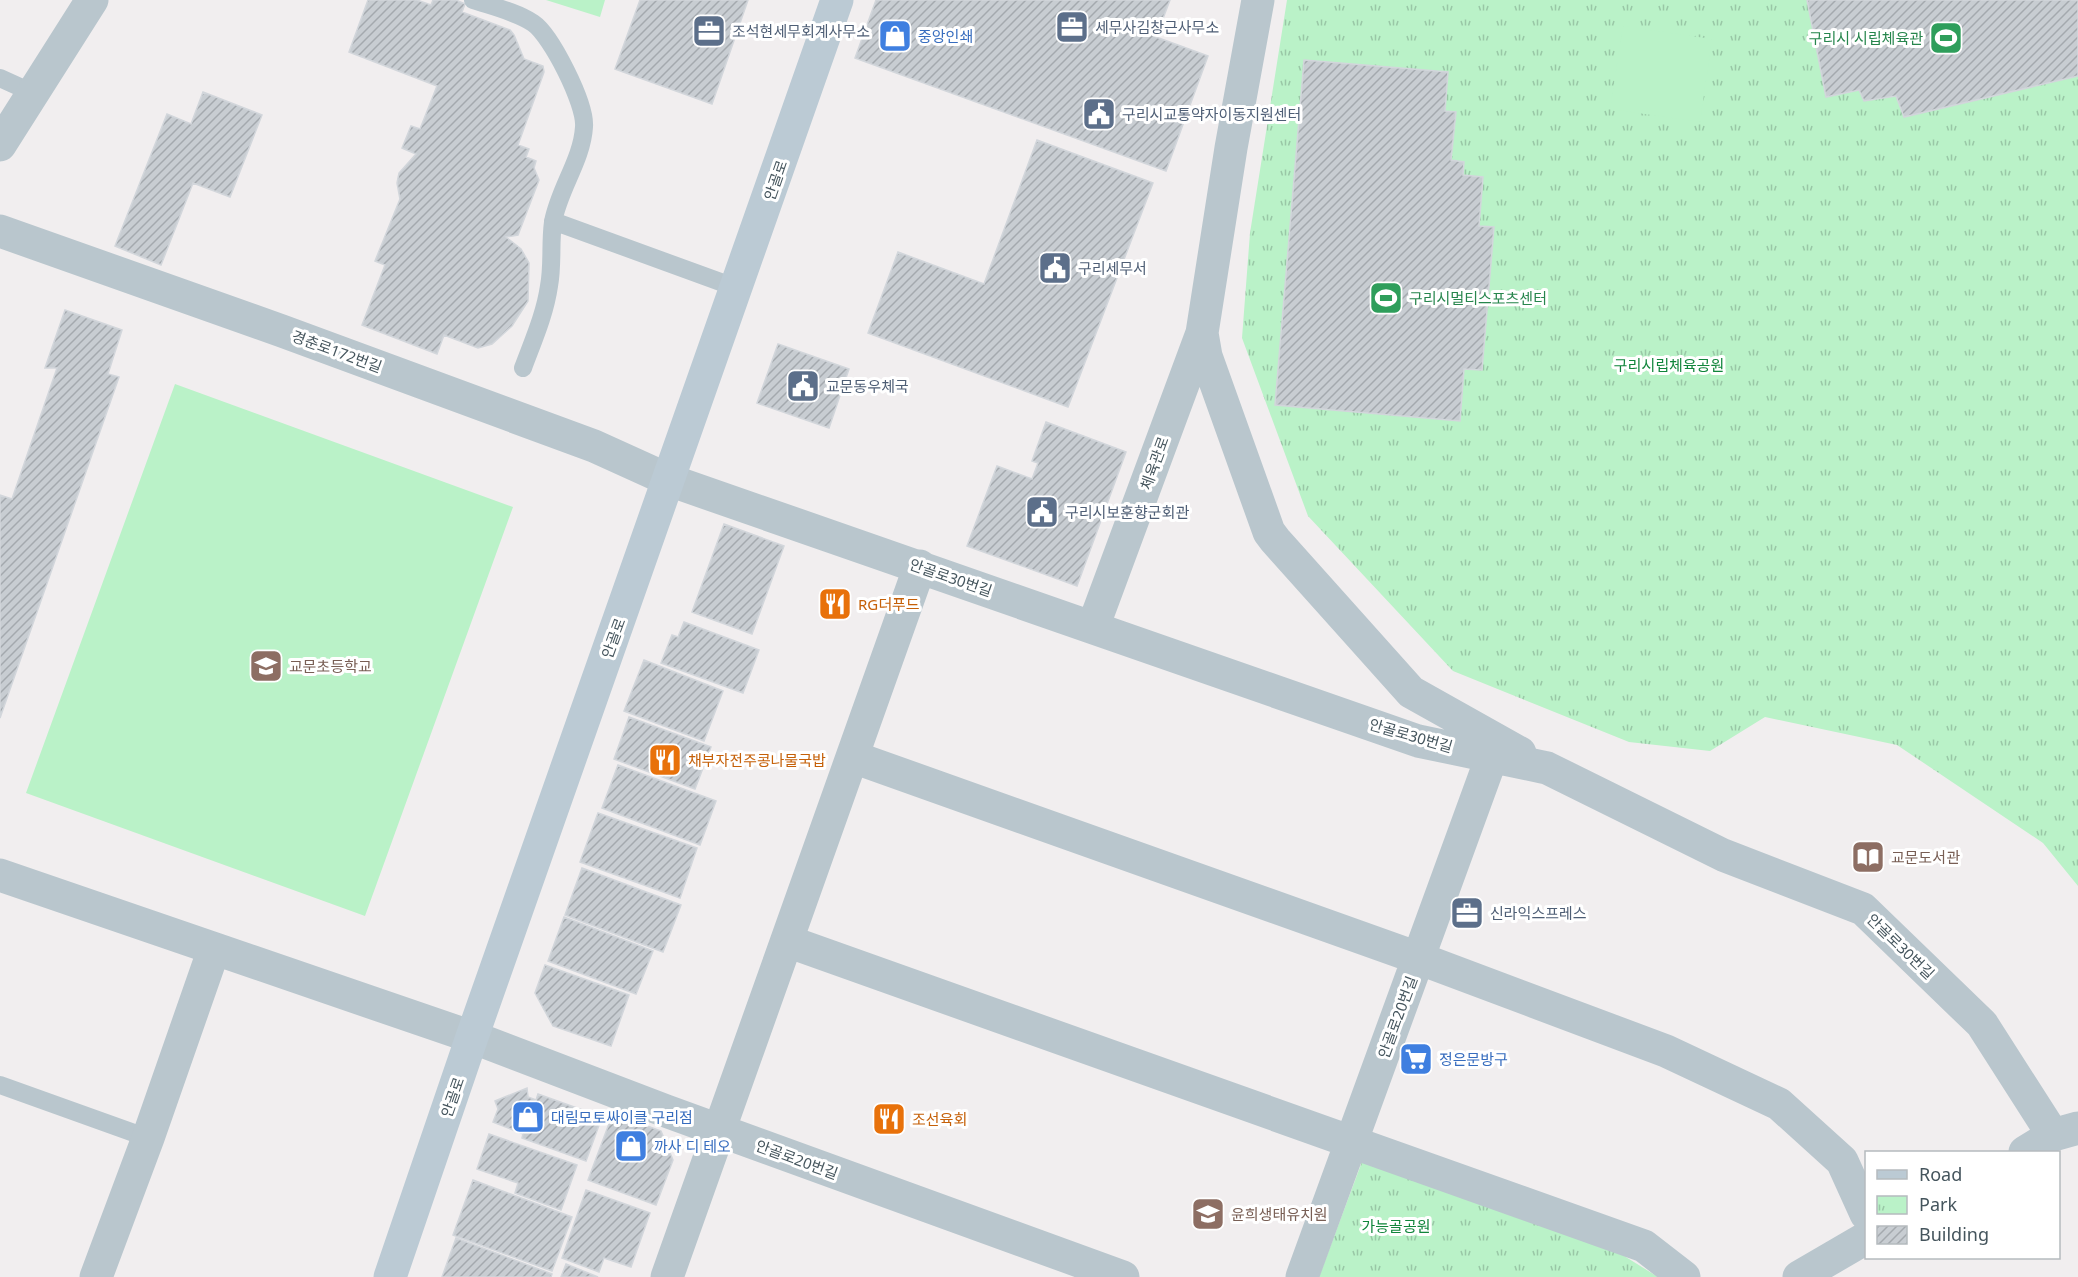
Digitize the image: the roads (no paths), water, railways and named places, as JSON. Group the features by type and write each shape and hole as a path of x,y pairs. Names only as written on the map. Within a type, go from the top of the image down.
{"street":[{"path":"0,145 92,0"},
{"name":"안골로","path":"390,1277 472,1037 837,0"},
{"path":"1258,0 1231,148 1202,333 1206,356 1269,532 1411,692 1547,768"},
{"name":"경춘로172번길","path":"0,231 282,331 583,442 669,480"},
{"name":"체육관로","path":"1093,627 1202,333"},
{"name":"안골로30번길","path":"669,480 1418,741 1547,768 1723,855 1863,909 1982,1024 2065,1131"},
{"path":"667,1277 920,566"},
{"name":"안골로20번길","path":"1302,1277 1492,756"},
{"path":"853,757 1419,957 1666,1051 1779,1104 1842,1161 1865,1212"},
{"name":"안골로20번길","path":"0,875 472,1037 719,1131 1123,1277"},
{"path":"787,941 1644,1245 1684,1277"},
{"path":"96,1277 148,1138 214,949"},
{"path":"2027,1151 2065,1131"},
{"path":"1799,1277 1865,1239"}],"lane":[{"path":"473,0 530,21 542,29 551,42 581,105 585,126 553,221 550,283 544,311 523,368"},
{"path":"0,78 33,93"},
{"path":"553,221 737,288"},
{"path":"0,1085 148,1138"}],"place":[{"name":"세무사김창근사무소","path":"1072,27"},
{"name":"조석현세무회계사무소","path":"709,31"},
{"name":"중앙인쇄","path":"895,36"},
{"name":"구리시 시립체육관","path":"1946,38"},
{"name":"구리시교통약자이동지원센터","path":"1099,114"},
{"name":"구리세무서","path":"1055,268"},
{"name":"구리시멀티스포츠센터","path":"1386,298"},
{"name":"교문동우체국","path":"803,386"},
{"name":"구리시보훈향군회관","path":"1042,512"},
{"name":"RG더푸드","path":"835,604"},
{"name":"교문초등학교","path":"266,666"},
{"name":"채부자전주콩나물국밥","path":"665,760"},
{"name":"교문도서관","path":"1868,857"},
{"name":"신라익스프레스","path":"1467,913"},
{"name":"정은문방구","path":"1416,1059"},
{"name":"대림모토싸이클 구리점","path":"528,1117"},
{"name":"조선육회","path":"889,1119"},
{"name":"까사 디 테오","path":"631,1146"},
{"name":"윤희생태유치원","path":"1208,1214"}],"park label":[{"name":"구리시립체육공원","path":"1669,365"},
{"name":"가능골공원","path":"1396,1226"}]}
